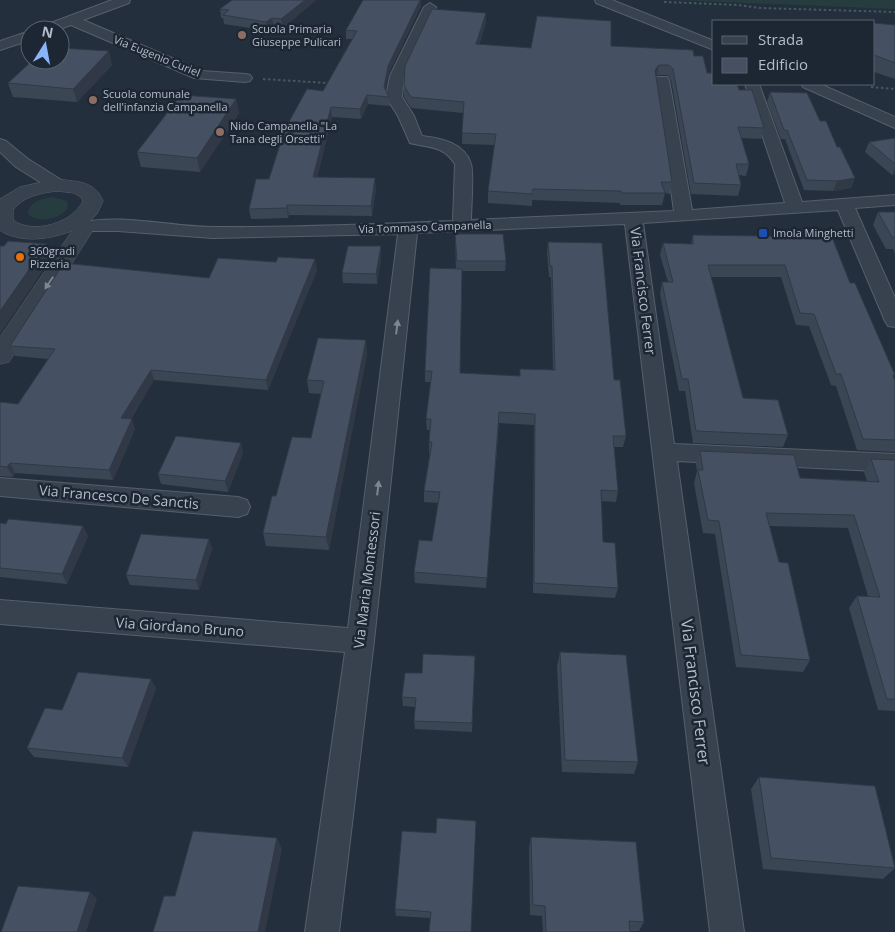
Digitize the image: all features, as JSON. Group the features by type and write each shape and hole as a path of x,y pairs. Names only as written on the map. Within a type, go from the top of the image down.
{"street":[{"path":"72,20 124,0"},
{"path":"601,0 712,45"},
{"path":"430,7 397,76 394,97 406,116 416,140 440,143 456,152 463,164 462,226"},
{"name":"Via Eugenio Curiel","path":"72,20 199,75 245,78"},
{"path":"0,46 20,39"},
{"path":"662,80 684,216"},
{"path":"752,85 795,208"},
{"path":"810,85 895,123"},
{"path":"0,144 22,162 57,185"},
{"path":"7,205 29,190 57,185 80,187 88,192 92,197 93,203 90,211 84,218 51,231 26,233 4,224 2,216 7,205 23,184 22,162"},
{"name":"Via Tommaso Campanella","path":"0,235 85,227 118,226 222,233 462,226 684,216 895,200"},
{"name":"Via Tommaso Campanella","path":"93,203 120,216 166,230"},
{"path":"845,205 895,321"},
{"name":"Via Francisco Ferrer","path":"633,219 727,932"},
{"path":"0,356 85,227"},
{"name":"Via Maria Montessori","path":"322,932 360,641 408,228"},
{"path":"664,452 895,463"},
{"name":"Via Francesco De Sanctis","path":"0,487 238,507"},
{"name":"Via Giordano Bruno","path":"0,612 40,617 360,641"}],"path":[{"path":"664,2 738,5 760,8 895,12"},
{"path":"260,79 327,83"},
{"path":"868,87 895,89"}],"green space":[{"path":"674,0 895,0 895,9"},
{"path":"52,197 67,201 68,208 60,215 49,219 38,219 28,214 33,204"}],"building":[{"path":"232,0 305,0 281,19 272,18 266,22 223,15 229,10 220,9"},
{"path":"363,0 420,0 388,66 384,87 389,97 367,95 360,109 331,107 313,177 375,178 371,206 287,205 287,208 249,209 256,179 269,179 285,129 307,89 323,91 357,31 346,30"},
{"path":"432,9 486,13 476,44 531,48 537,16 611,21 611,46 693,50 694,56 703,56 707,73 712,73 712,85 737,85 739,90 752,90 764,128 738,127 749,164 736,164 741,185 694,183 673,69 669,65 659,65 655,70 672,182 661,182 665,193 533,189 532,194 488,191 496,134 462,133 464,102 411,97 404,86 405,66"},
{"path":"875,23 895,25 895,63 875,55"},
{"path":"70,49 109,51 73,89 8,83 22,70 70,70"},
{"path":"770,92 807,93 820,121 826,121 837,147 840,147 855,178 837,181 807,180 787,130 784,130"},
{"path":"181,95 236,99 197,158 137,152"},
{"path":"895,138 895,164 869,142"},
{"path":"878,212 895,212 895,237 892,237"},
{"path":"455,234 503,234 506,261 457,261"},
{"path":"693,235 832,237 850,283 855,283 895,375 893,375 895,381 895,440 863,439 841,374 836,374 814,314 800,313 785,265 708,265 743,398 778,400 788,435 696,431 688,379 682,379 662,282 673,282 663,243 693,244"},
{"path":"8,241 47,244 0,311 0,246 4,246"},
{"path":"548,242 602,243 614,380 620,380 626,436 613,436 618,491 601,490 603,542 615,543 618,588 534,583 535,414 499,412 487,578 414,572 419,540 432,541 440,492 424,491 432,442 429,442 431,419 426,419 432,371 425,371 430,268 462,269 460,373 520,376 520,369 555,370 552,266 550,266"},
{"path":"348,246 381,246 376,274 342,273"},
{"path":"278,257 315,259 266,380 151,370 121,418 132,419 109,470 10,463 7,467 0,466 0,402 18,404 55,349 10,346 64,263 209,278 218,258 276,262"},
{"path":"318,338 366,340 326,537 263,533 272,496 276,496 292,437 311,438 324,381 307,380"},
{"path":"176,436 241,443 225,481 158,474"},
{"path":"700,451 794,455 800,478 879,482 871,459 895,460 895,699 887,699 857,596 880,597 854,515 766,513 779,562 788,563 810,660 741,655 719,521 708,520 698,470 703,470"},
{"path":"8,519 83,526 62,574 0,568 0,523 6,524"},
{"path":"141,534 209,539 196,580 126,575"},
{"path":"560,652 626,655 638,762 565,760"},
{"path":"423,654 475,656 472,723 414,721 416,698 402,697 405,673 422,673"},
{"path":"78,672 151,679 122,758 27,748 45,708 62,710"},
{"path":"759,777 875,786 895,868 771,858"},
{"path":"437,818 476,821 471,932 429,932 431,912 395,909 402,831 436,833"},
{"path":"193,831 277,838 258,932 153,932 164,896 175,896"},
{"path":"531,837 636,842 644,922 629,921 630,932 546,932 545,906 533,905"},
{"path":"18,886 90,892 77,932 1,932"}],"place":[{"name":"Scuola Primaria Giuseppe Pulicari","path":"242,35"},
{"name":"Scuola comunale dell'infanzia Campanella","path":"93,100"},
{"name":"Nido Campanella \"La Tana degli Orsetti\"","path":"220,132"},
{"name":"Imola Minghetti","path":"763,233"},
{"name":"360gradi Pizzeria","path":"20,257"}]}
